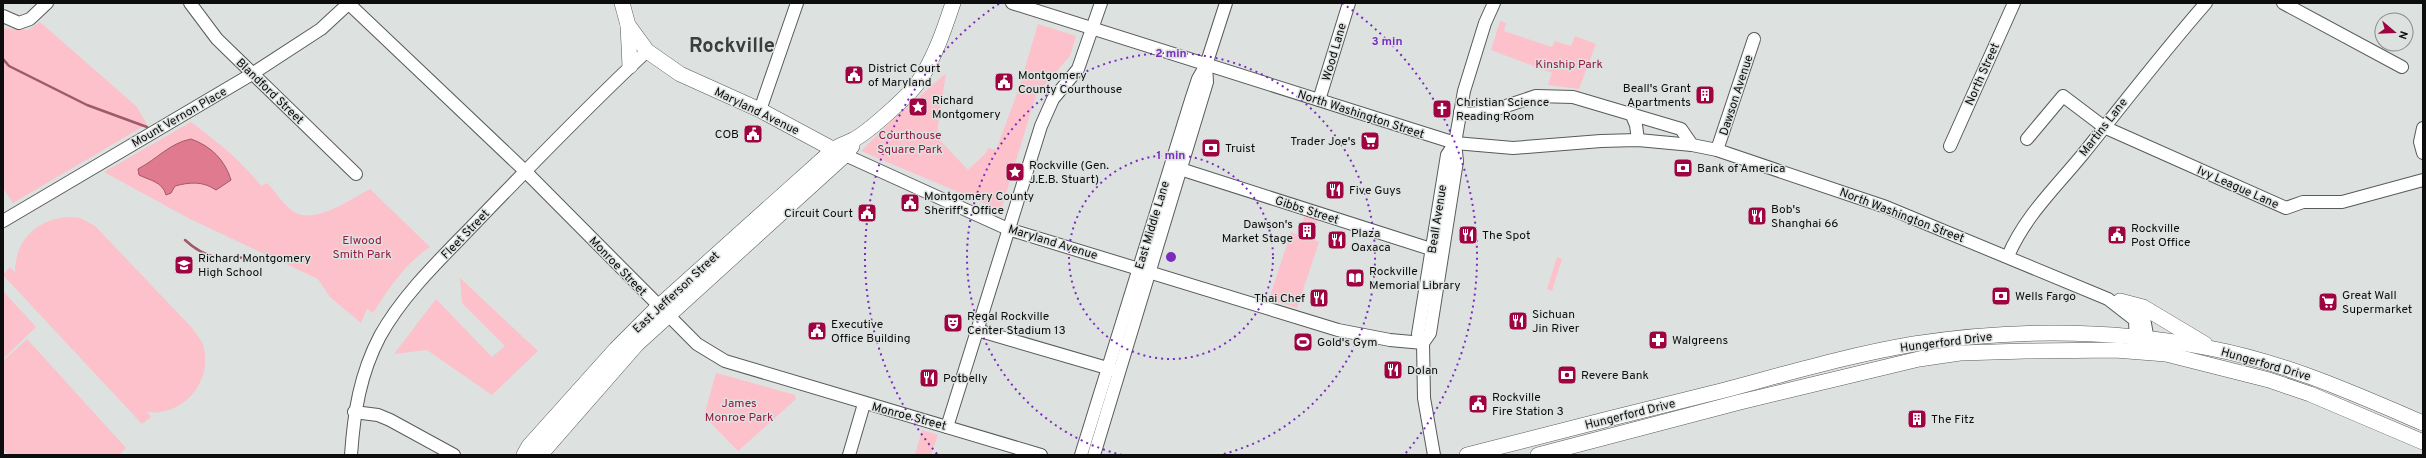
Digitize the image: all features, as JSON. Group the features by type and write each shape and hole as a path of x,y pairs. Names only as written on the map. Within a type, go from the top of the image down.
{"main road":[{"name":"Maryland Avenue","path":"622,3 628,25 647,51 680,74 760,110 839,152"},
{"path":"839,152 899,103 918,83 936,52 953,3"},
{"path":"628,25 630,66"},
{"path":"804,133 814,152 813,168"},
{"name":"East Jefferson Street","path":"662,312 813,168 839,152"},
{"name":"East Jefferson Street","path":"532,452 616,349 662,312 839,152"},
{"path":"2114,300 2143,307 2210,348"},
{"name":"Hungerford Drive","path":"1467,455 1905,346 2043,332 2142,345 2210,348 2281,365 2306,374 2423,424"},
{"name":"Hungerford Drive","path":"1538,455 1871,370 1960,353 2142,345 2181,358 2305,392 2423,442"},
{"path":"1871,370 1874,363 1891,358 1905,346"},
{"path":"1826,381 1831,376 1852,369 1857,357"}],"street":[{"path":"3,16 19,23 30,19 47,3"},
{"name":"Blandford Street","path":"190,3 217,39 356,174"},
{"name":"Mount Vernon Place","path":"3,221 252,74 321,29 348,3"},
{"name":"Monroe Street","path":"348,3 525,171 662,312 697,344 724,361 822,389 864,404 887,408 1041,455"},
{"path":"760,110 797,3"},
{"name":"North Washington Street","path":"1012,3 1455,143 1513,148 1601,141 1638,140 1692,145 1717,150 1859,197 2008,256 2137,310 2144,318 2142,345"},
{"path":"947,427 1008,229 1048,109 1078,69 1102,3"},
{"name":"East Middle Lane","path":"1094,455 1114,370 1176,167 1207,82 1206,65 1226,3"},
{"name":"Wood Lane","path":"1319,100 1349,3"},
{"name":"North Street","path":"1950,146 2014,3"},
{"name":"Martins Lane","path":"2008,256 2018,234 2030,216 2104,127 2156,60 2206,3"},
{"path":"2283,3 2402,67"},
{"name":"Beall Avenue","path":"1434,455 1424,398 1423,343 1430,333 1447,155 1455,143 1460,110 1468,102 1493,26 1493,7"},
{"name":"Dawson Avenue","path":"1717,150 1754,40"},
{"name":"Fleet Street","path":"351,455 354,412 360,386 372,354 398,310 426,274 525,171 630,66 647,51"},
{"path":"1460,110 1470,114 1488,112 1536,96 1573,97 1681,129 1692,145"},
{"name":"Ivy League Lane","path":"2027,139 2063,96 2104,127 2286,208 2303,202 2342,202 2423,180"},
{"path":"1631,114 1636,125 1638,140"},
{"path":"2423,128 2420,142 2423,153"},
{"name":"Maryland Avenue","path":"839,152 1008,229 1338,330 1390,340 1423,343"},
{"name":"Gibbs Street","path":"1176,167 1437,252"},
{"path":"977,330 1114,370"},
{"name":"East Middle Lane","path":"1081,455 1114,370"},
{"path":"849,455 864,404"},
{"path":"354,412 378,415 392,421 454,455"}],"green space":[{"name":"Kinship Park","path":"1500,21 1506,23 1504,31 1552,47 1555,41 1571,46 1575,36 1596,44 1579,89 1548,85 1552,73 1491,50"},
{"path":"40,22 136,106 147,124 13,203 3,188 3,28 28,30"},
{"name":"Courthouse Square Park","path":"1038,24 1076,36 1070,56 1036,95 1001,210 861,151 896,117 946,73 937,133 939,139 968,170 986,153 988,148 996,150 1018,91"},
{"name":"Elwood Smith Park","path":"191,122 237,159 261,186 267,183 283,202 294,212 303,215 322,213 343,204 370,189 430,247 421,253 405,269 391,286 373,313 367,309 361,323 330,297 318,279 190,219 104,172"},
{"path":"1305,215 1318,219 1312,239 1319,242 1297,308 1269,299 1291,232 1298,235"},
{"path":"68,217 80,218 95,226 193,329 203,345 205,358 204,371 200,383 193,394 172,409 160,412 147,412 151,417 142,424 3,275 10,267 15,273 19,251 29,234 46,223 56,219"},
{"path":"1557,257 1562,259 1552,291 1547,289"},
{"path":"460,278 538,351 492,395 427,350 394,354 436,299 492,357 505,346 462,303"},
{"path":"3,291 36,327 3,359"},
{"path":"27,339 126,448 119,455 9,455 3,449 3,361"},
{"name":"James Monroe Park","path":"716,373 795,395 796,399 738,451 704,416"},
{"path":"922,430 938,435 931,455 915,455"}],"shaded area":[{"path":"191,139 211,150 221,160 231,180 216,190 206,185 196,183 175,186 171,193 166,195 159,184 139,175 138,169 177,144"}],"waterway":[{"path":"3,59 9,66 87,105 147,127"},
{"path":"185,240 201,252 216,257 251,257"}],"place":[{"name":"District Court of Maryland","path":"854,75"},
{"name":"Montgomery County Courthouse","path":"1004,82"},
{"name":"Beall's Grant Apartments","path":"1705,95"},
{"name":"Richard Montgomery","path":"918,107"},
{"name":"Christian Science Reading Room","path":"1442,109"},
{"name":"COB","path":"753,134"},
{"name":"Trader Joe's","path":"1370,141"},
{"name":"Truist","path":"1211,148"},
{"name":"Bank of America","path":"1683,168"},
{"name":"Rockville (Gen. J.E.B. Stuart)","path":"1015,172"},
{"name":"Five Guys","path":"1335,190"},
{"name":"Montgomery County Sheriff's Office","path":"910,203"},
{"name":"Circuit Court","path":"867,213"},
{"name":"Bob's Shanghai 66","path":"1757,216"},
{"name":"Dawson's Market Stage","path":"1307,231"},
{"name":"The Spot","path":"1468,235"},
{"name":"Rockville Post Office","path":"2117,235"},
{"name":"Plaza Oaxaca","path":"1337,240"},
{"name":"Richard Montgomery High School","path":"184,265"},
{"name":"Rockville Memorial Library","path":"1355,278"},
{"name":"Wells Fargo","path":"2001,296"},
{"name":"Thai Chef","path":"1319,298"},
{"name":"Great Wall Supermarket","path":"2328,302"},
{"name":"Sichuan Jin River","path":"1518,321"},
{"name":"Regal Rockville Center Stadium 13","path":"953,323"},
{"name":"Executive Office Building","path":"817,331"},
{"name":"Walgreens","path":"1658,340"},
{"name":"Gold's Gym","path":"1303,342"},
{"name":"Dolan","path":"1393,370"},
{"name":"Revere Bank","path":"1567,375"},
{"name":"Potbelly","path":"929,378"},
{"name":"Rockville Fire Station 3","path":"1478,404"},
{"name":"The Fitz","path":"1917,419"}],"district":[{"name":"Rockville","path":"732,45"}]}
